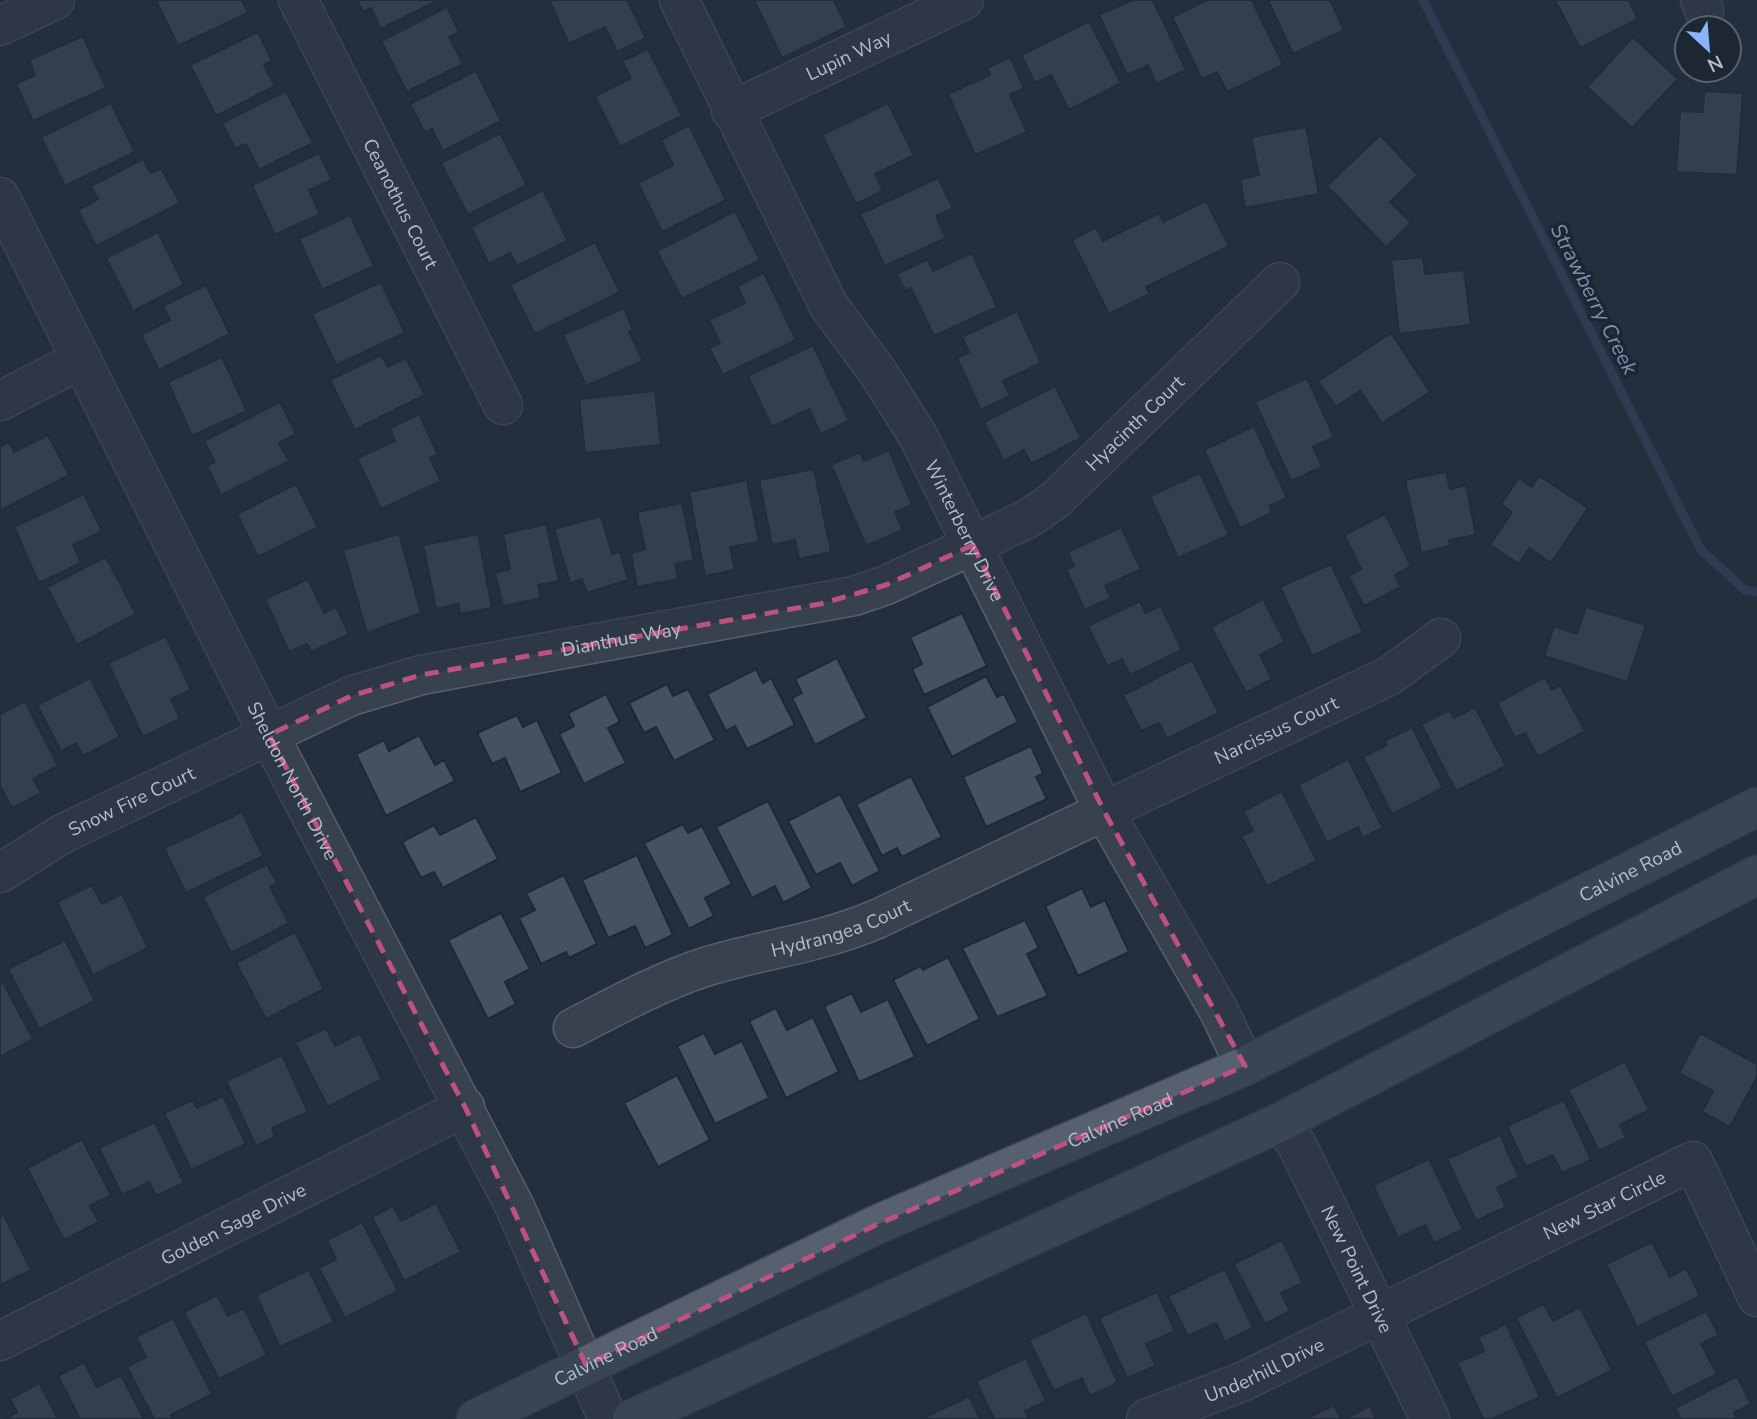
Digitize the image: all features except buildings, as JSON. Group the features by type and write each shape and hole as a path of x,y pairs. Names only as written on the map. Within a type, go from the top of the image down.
{"main road":[{"name":"Calvine Road","path":"476,1419 876,1225 1245,1066 1757,807"},
{"path":"632,1419 1281,1122 1757,875"}],"street":[{"path":"0,26 55,0"},
{"name":"Ceanothus Court","path":"298,0 503,405"},
{"name":"Winterberry Drive","path":"679,0 731,111 829,306 879,374 918,436 1104,811 1219,1011 1245,1066"},
{"name":"Lupin Way","path":"731,111 964,0"},
{"name":"Sheldon North Drive","path":"0,197 269,736 515,1207 608,1419"},
{"name":"Hyacinth Court","path":"974,545 1029,518 1055,500 1280,282"},
{"path":"0,401 82,359"},
{"name":"Dianthus Way","path":"269,736 351,696 421,675 832,601 886,586 974,545"},
{"name":"Narcissus Court","path":"1104,811 1389,676 1441,638"},
{"name":"Snow Fire Court","path":"0,873 64,834 269,736"},
{"name":"Hydrangea Court","path":"573,1028 674,978 847,932 1104,811"},
{"name":"Golden Sage Drive","path":"0,1340 465,1107"},
{"name":"New Point Drive","path":"1281,1122 1297,1145 1430,1419"},
{"name":"New Star Circle","path":"1380,1315 1693,1161 1757,1297"},
{"name":"Underhill Drive","path":"1146,1419 1242,1382 1380,1315"}],"highlighted area":[{"path":"973,545 1104,811 1245,1066 876,1225 586,1365 465,1107 269,735 351,696 421,675 820,604 886,585"}],"waterway":[{"name":"Strawberry Creek","path":"1423,0 1701,550 1745,590 1757,592"}]}
